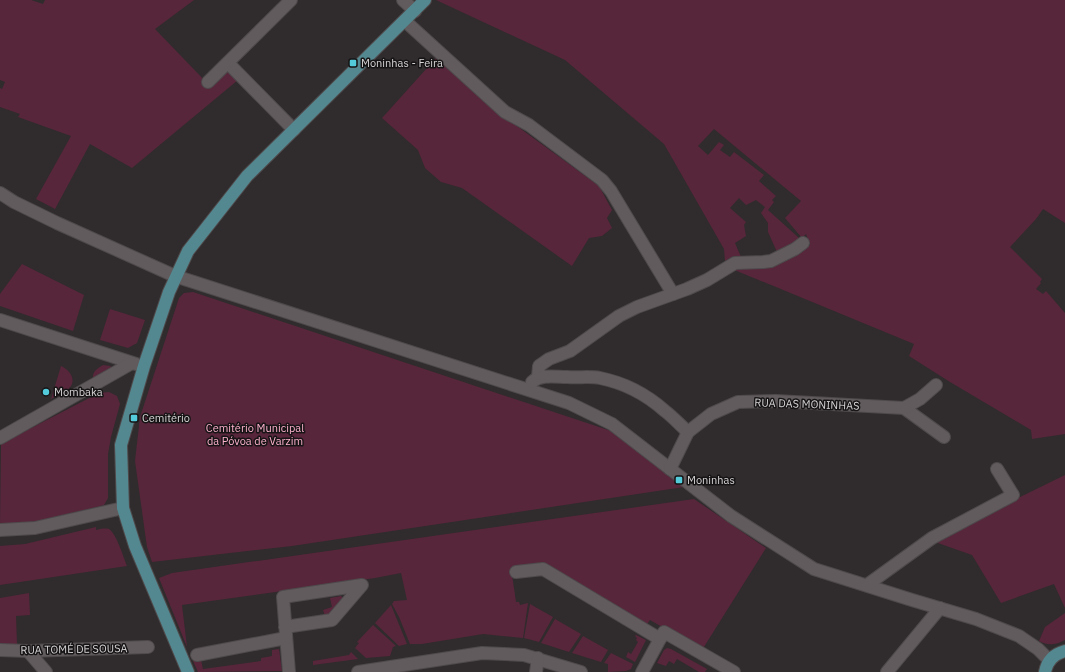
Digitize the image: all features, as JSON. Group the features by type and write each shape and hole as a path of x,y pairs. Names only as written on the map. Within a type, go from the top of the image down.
{"main road":[{"path":"188,672 135,546 123,508 121,445 144,366 175,276 188,251 247,176 425,0"},
{"path":"1045,672 1049,660 1065,651"}],"street":[{"path":"208,82 291,0"},
{"path":"403,0 415,11"},
{"path":"405,21 505,112 529,125 602,180 611,191 673,294"},
{"path":"228,62 294,130"},
{"path":"0,193 14,202 56,223 175,276 569,403 612,424 732,516 814,569 976,619 1019,636 1038,649 1049,660"},
{"path":"538,377 539,366 549,359 570,351 625,313 651,301 707,280 735,263 772,261 803,243"},
{"path":"0,320 144,366"},
{"path":"0,438 132,363"},
{"path":"526,389 530,383 538,377 600,378 615,382 650,399 688,432"},
{"path":"936,385 920,399 904,408 944,437"},
{"name":"RUA DAS MONINHAS","path":"670,469 688,432 711,414 738,402 776,401 904,408"},
{"path":"867,586 932,538 1013,495 997,469"},
{"path":"0,530 35,528 123,508"},
{"path":"516,572 543,569 660,639"},
{"path":"197,655 286,633 332,620 362,585 283,597 286,633 289,672"},
{"path":"887,672 940,608"},
{"path":"642,672 664,632 734,672"},
{"name":"RUA TOMÉ DE SOUSA","path":"0,650 148,647"},
{"path":"28,650 46,672"},
{"path":"366,672 482,653 524,655 581,672"},
{"path":"536,672 538,658"}],"green space":[{"path":"0,0 31,0 43,4 45,0 194,0 155,29 210,86 229,70 238,80 132,168 90,144 55,209 36,199 71,136 18,117 20,114 0,107 0,88 2,89 5,82 0,80"},
{"path":"436,0 1065,0 1065,223 1043,209 1036,219 1010,247 1042,279 1040,282 1041,283 1036,289 1043,294 1046,291 1065,313 1065,434 1032,439 1031,430 909,356 914,344 732,269 798,252 810,245 806,234 802,238 785,218 801,201 714,129 698,146 708,155 719,142 724,145 720,150 730,157 734,152 764,175 759,181 776,196 772,200 774,202 768,210 799,238 797,243 777,252 768,232 768,223 761,213 765,207 756,200 746,205 739,198 730,208 746,222 744,225 746,236 735,243 741,257 734,256 725,261 724,249 664,144 565,60"},
{"path":"436,58 510,121 599,186 612,210 607,218 612,228 602,236 589,238 572,266 462,188 441,182 425,168 418,150 382,118"},
{"path":"22,264 84,295 73,331 0,306 0,294"},
{"name":"Cemitério Municipal da Póvoa de Varzim","path":"193,292 617,433 684,487 292,546 152,562 147,547 135,461 140,417 179,298 184,293"},
{"path":"110,309 145,320 137,343 128,348 100,340"},
{"path":"103,365 113,368 93,380 95,371"},
{"path":"61,366 71,374 73,381 70,388 51,399"},
{"path":"109,392 117,396 120,404 108,454 108,498 104,505 24,524 0,526 1,445 99,393"},
{"path":"1065,475 1065,608 1054,584 1001,603 972,555 935,542 1010,502"},
{"path":"694,499 766,548 702,650 650,620 645,627 542,564 511,568 516,602 519,602 520,605 528,603 523,638 483,634 422,644 410,644 392,604 394,601 407,600 401,573 182,605 187,647 159,578 172,573"},
{"path":"96,527 96,530 109,529 112,531 120,546 127,566 0,585 0,546 25,544"},
{"path":"29,593 30,615 16,616 17,644 0,644 0,598"},
{"path":"341,596 343,599 326,619 323,610 332,607 330,598"},
{"path":"530,604 553,617 539,642 524,638"},
{"path":"391,605 407,644 399,646 375,623"},
{"path":"1065,613 1065,640 1052,644 1046,644 1039,641 1045,627"},
{"path":"555,619 581,634 569,652 541,643"},
{"path":"373,625 396,646 393,647 390,656 366,658 355,648 359,643 357,642"},
{"path":"636,635 646,640 635,662 626,657 628,652 631,654 638,642 636,640"},
{"path":"583,636 608,650 601,662 572,653"},
{"path":"667,648 707,669 705,672 699,672 677,659 674,664 669,661 666,666 657,663 664,650"},
{"path":"279,649 282,671 198,672 193,661 201,660 203,669 261,661 261,658 272,656 272,650"},
{"path":"351,652 358,659 313,665 313,661 349,655"},
{"path":"611,653 633,664 631,669 626,671 608,672 608,664 604,663"}],"place":[{"name":"Moninhas - Feira","path":"353,63"},
{"name":"Mombaka","path":"46,392"},
{"name":"Cemitério","path":"134,418"},
{"name":"Moninhas","path":"679,480"}]}
